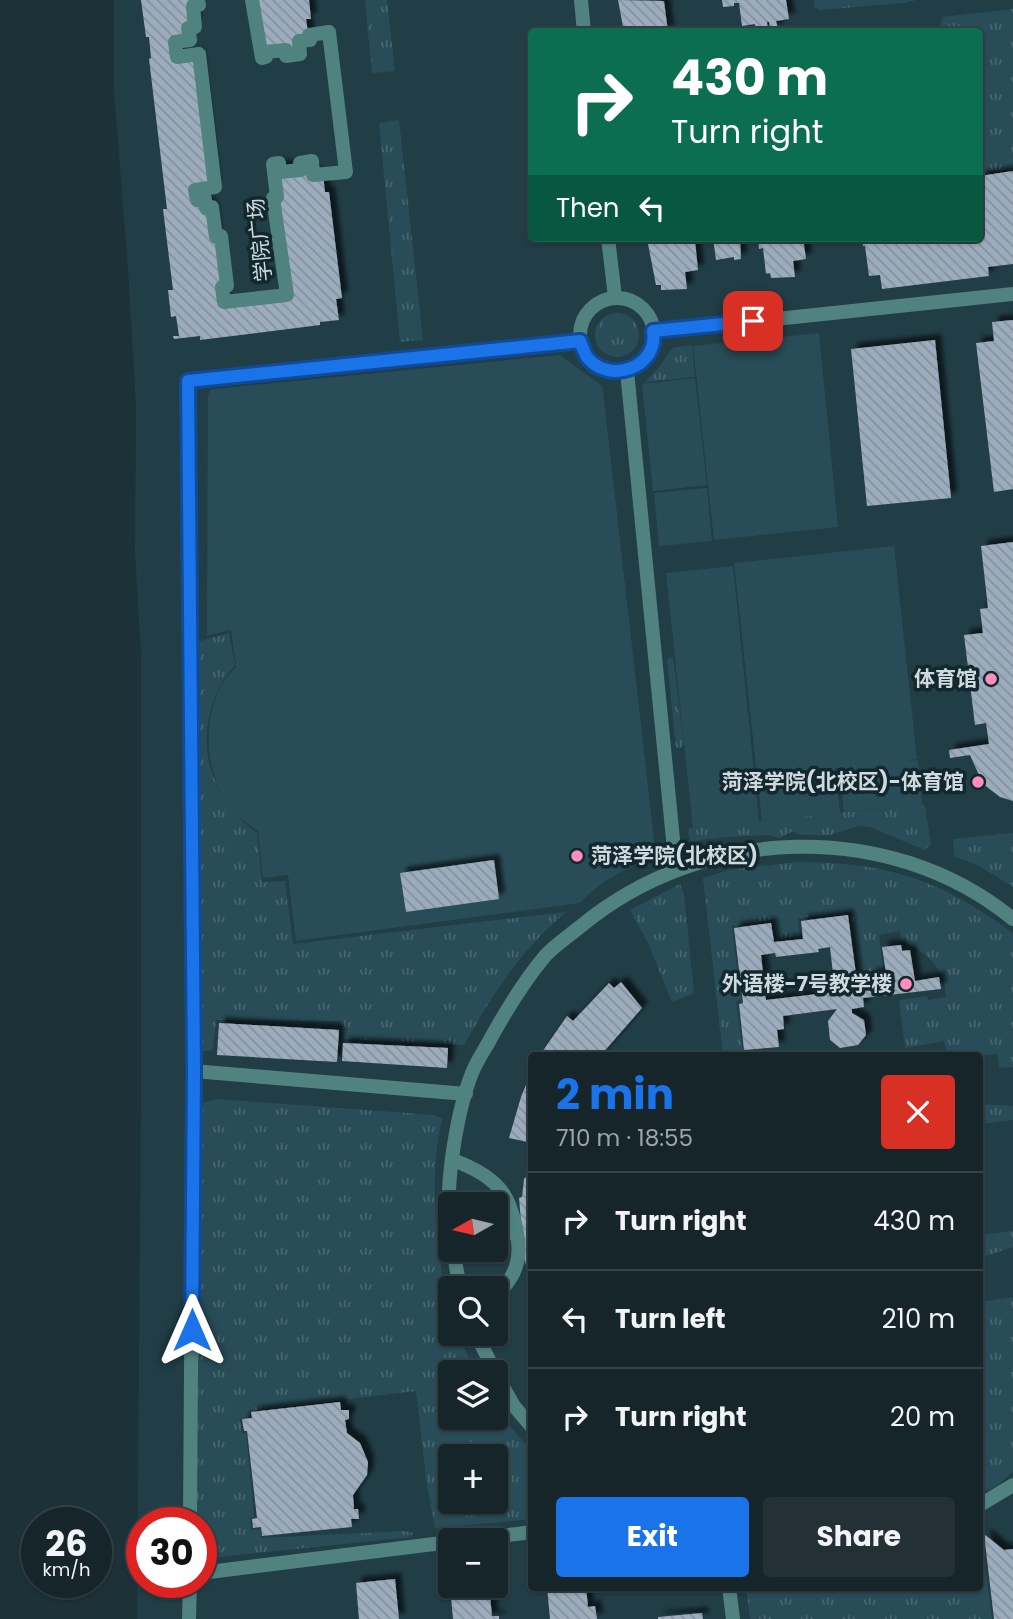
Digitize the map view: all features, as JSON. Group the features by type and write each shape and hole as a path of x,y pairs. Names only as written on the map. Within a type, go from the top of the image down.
{"street":[{"name":"学院广场","path":"198,0 199,5 192,6 195,27 188,28 190,40 175,42 177,57 199,54 215,187 195,190 197,200 205,199 206,208 212,207 216,237 221,236 227,286 222,287 224,302 287,295 273,198 277,197 273,164 279,163 280,172 301,170 300,163 312,161 313,175 346,172 329,32 309,35 310,40 299,41 300,54 286,55 286,50 265,52 266,57 262,58 252,0"},
{"path":"581,0 584,28"},
{"path":"608,242 615,297"},
{"path":"653,331 1013,294"},
{"path":"615,297 631,300 644,308 652,321 653,331 650,352 641,364 627,371 612,372 597,366 586,356 580,341 584,316 592,306 615,297"},
{"path":"190,1507 194,1071 188,381 580,341"},
{"path":"627,371 676,870"},
{"path":"450,1192 453,1160 472,1072 507,1009 546,955 602,909 659,876 737,853 794,846 830,846 864,851 908,863 962,884 1013,919"},
{"path":"194,1071 466,1094"},
{"path":"453,1160 471,1167 500,1188 510,1204 516,1232 517,1265 508,1278"},
{"path":"508,1233 516,1232"},
{"path":"508,1396 528,1422"},
{"path":"983,1503 1013,1485"},
{"path":"508,1535 528,1532"},
{"path":"217,1571 438,1543"},
{"path":"730,1591 733,1619"},
{"path":"189,1619 190,1598"}],"shaded area":[{"name":"菏泽学院(北校区)","path":"114,0 1013,0 1013,1619 137,1619 137,1598 217,1598 217,1507 138,1507 141,657 135,551 136,406 114,91"}],"green space":[{"path":"365,0 387,0 395,71 372,73"},
{"path":"814,0 916,0 819,10 814,7"},
{"path":"1013,9 1013,169 983,172 983,28 940,28 942,17"},
{"path":"399,120 423,340 400,342 379,123"},
{"path":"617,313 632,320 639,335 632,350 617,357 602,350 595,335 602,320"},
{"path":"819,333 838,527 714,540 693,346"},
{"path":"692,345 695,377 645,382 672,348"},
{"path":"560,355 602,386 603,391 656,857 615,875 580,903 296,941 288,875 263,878 258,831 236,814 224,798 212,768 209,751 210,718 214,703 222,685 236,666 231,630 207,636 210,390"},
{"path":"695,378 707,485 653,491 642,384"},
{"path":"707,488 712,541 659,546 654,493"},
{"path":"894,546 917,759 904,761 918,760 922,804 844,812 839,768 835,768 840,813 762,821 734,563"},
{"path":"733,566 759,821 693,828 666,573"},
{"path":"229,633 235,665 220,686 211,708 207,731 208,754 213,776 223,797 238,816 257,833 262,882 285,881 293,944 566,912 521,958 486,1007 464,1045 344,1039 341,1021 216,1020 213,1050 198,1052 197,642"},
{"path":"673,657 684,744 681,748 676,748 667,659"},
{"path":"922,804 925,806 931,845 925,850 870,827 858,826 830,835 799,835 793,831 780,838 767,835 691,841 688,834 689,828"},
{"path":"1013,833 1013,887 981,867 954,856 953,839"},
{"path":"796,862 885,870 936,887 986,914 1013,933 1013,1067 999,1068 997,1054 983,1056 983,1052 946,1052 944,1041 905,1048 899,1000 927,996 928,1000 946,997 942,977 926,955 901,940 900,931 879,935 883,971 868,972 870,986 861,987 851,912 798,918 800,937 777,939 773,920 732,926 741,1000 736,1001 743,1052 723,1052 703,878 729,870"},
{"path":"680,884 684,894 694,993 672,1002 649,945 630,910"},
{"path":"217,1099 434,1115 442,1119 435,1177 438,1262 440,1262 442,1276 438,1276 438,1346 463,1346 470,1360 438,1360 438,1430 508,1430 508,1423 528,1447 528,1519 435,1528 416,1391 250,1411 250,1417 240,1419 242,1433 246,1433 254,1517 250,1518 251,1530 260,1529 261,1538 405,1531 413,1533 411,1537 217,1557 217,1507 197,1507 199,1111 203,1103"},
{"path":"983,1104 1013,1106 1013,1120 983,1124"},
{"path":"1013,1231 1013,1247 983,1257 983,1235"},
{"path":"1013,1297 1013,1472 995,1487 983,1492 983,1302"},
{"path":"983,1550 992,1619 750,1619 746,1591 983,1591"}],"building":[{"path":"141,0 197,0 194,26 176,58 198,55 214,187 194,189 212,208 224,305 289,297 274,164 323,175 325,192 329,192 342,298 336,299 339,320 320,322 320,325 200,340 200,336 174,339 173,336 179,336 176,316 171,317 168,290 173,290 163,209 167,209 149,59 149,37 146,37"},
{"path":"254,0 309,0 311,19 306,19 309,39 299,53 265,51"},
{"path":"618,0 664,1 667,28 623,28"},
{"path":"722,0 786,0 789,19 776,21 778,28 770,28 769,22 768,28 756,28 755,24 742,26 739,3 723,7"},
{"path":"1013,171 1013,264 988,267 989,276 882,289 880,275 869,276 862,242 983,242 983,176"},
{"path":"695,242 698,270 685,272 687,289 661,290 661,285 656,285 648,244"},
{"path":"714,242 740,242 741,259 734,260 734,257 716,260"},
{"path":"758,242 804,242 806,259 793,261 795,277 771,278 770,273 766,274 763,248 759,249"},
{"path":"1013,320 1013,489 994,492 976,343 994,341 992,322"},
{"path":"935,340 951,498 867,506 851,349"},
{"name":"体育馆","path":"1013,542 1013,801 1000,797 983,784 970,755 950,758 949,750 989,744 986,723 975,725 964,635 983,633 980,609 988,608 981,546"},
{"path":"494,860 499,899 406,912 400,873"},
{"name":"外语楼-7号教学楼","path":"848,915 858,989 872,987 870,974 886,973 882,947 901,945 902,951 910,950 915,981 939,977 941,989 863,998 864,1007 852,1009 852,1013 864,1020 866,1035 858,1045 840,1048 830,1040 828,1021 837,1009 783,1016 784,1029 777,1030 779,1047 744,1050 739,1004 743,1003 734,928 771,923 774,942 803,939 801,921","holes":["830,947 835,992 766,1000 761,955 775,953 776,957 819,952 818,949"]},
{"path":"621,982 642,1008 604,1052 542,1052 567,1016 573,1021 609,983 614,988"},
{"path":"219,1023 339,1030 337,1062 217,1055"},
{"path":"343,1043 448,1048 447,1068 342,1061"},
{"path":"528,1080 528,1142 509,1138"},
{"path":"528,1174 528,1272 524,1258 519,1198 522,1197 524,1179"},
{"path":"340,1402 341,1410 349,1410 349,1419 345,1420 347,1433 360,1443 368,1462 367,1475 353,1495 354,1509 358,1509 359,1519 351,1519 352,1527 262,1536 261,1527 253,1528 252,1519 257,1518 247,1431 244,1431 242,1419 252,1418 251,1412"},
{"path":"984,1534 1004,1550 1013,1549 1013,1619 994,1619"},
{"path":"395,1579 399,1619 359,1619 356,1583"},
{"path":"547,1591 586,1591 588,1607 595,1606 597,1619 550,1619"},
{"path":"451,1598 490,1598 492,1616 499,1616 499,1619 453,1619"},
{"path":"702,1613 703,1619 658,1619 658,1617"}],"place":[{"name":"体育馆","path":"991,679"},
{"name":"菏泽学院(北校区)-体育馆","path":"978,782"},
{"name":"菏泽学院(北校区)","path":"577,856"},
{"name":"外语楼-7号教学楼","path":"906,984"}],"route":[{"path":"192,1330 194,1071 188,381 580,341 586,356 597,366 612,372 627,371 641,364 650,352 653,331 753,321"}]}
